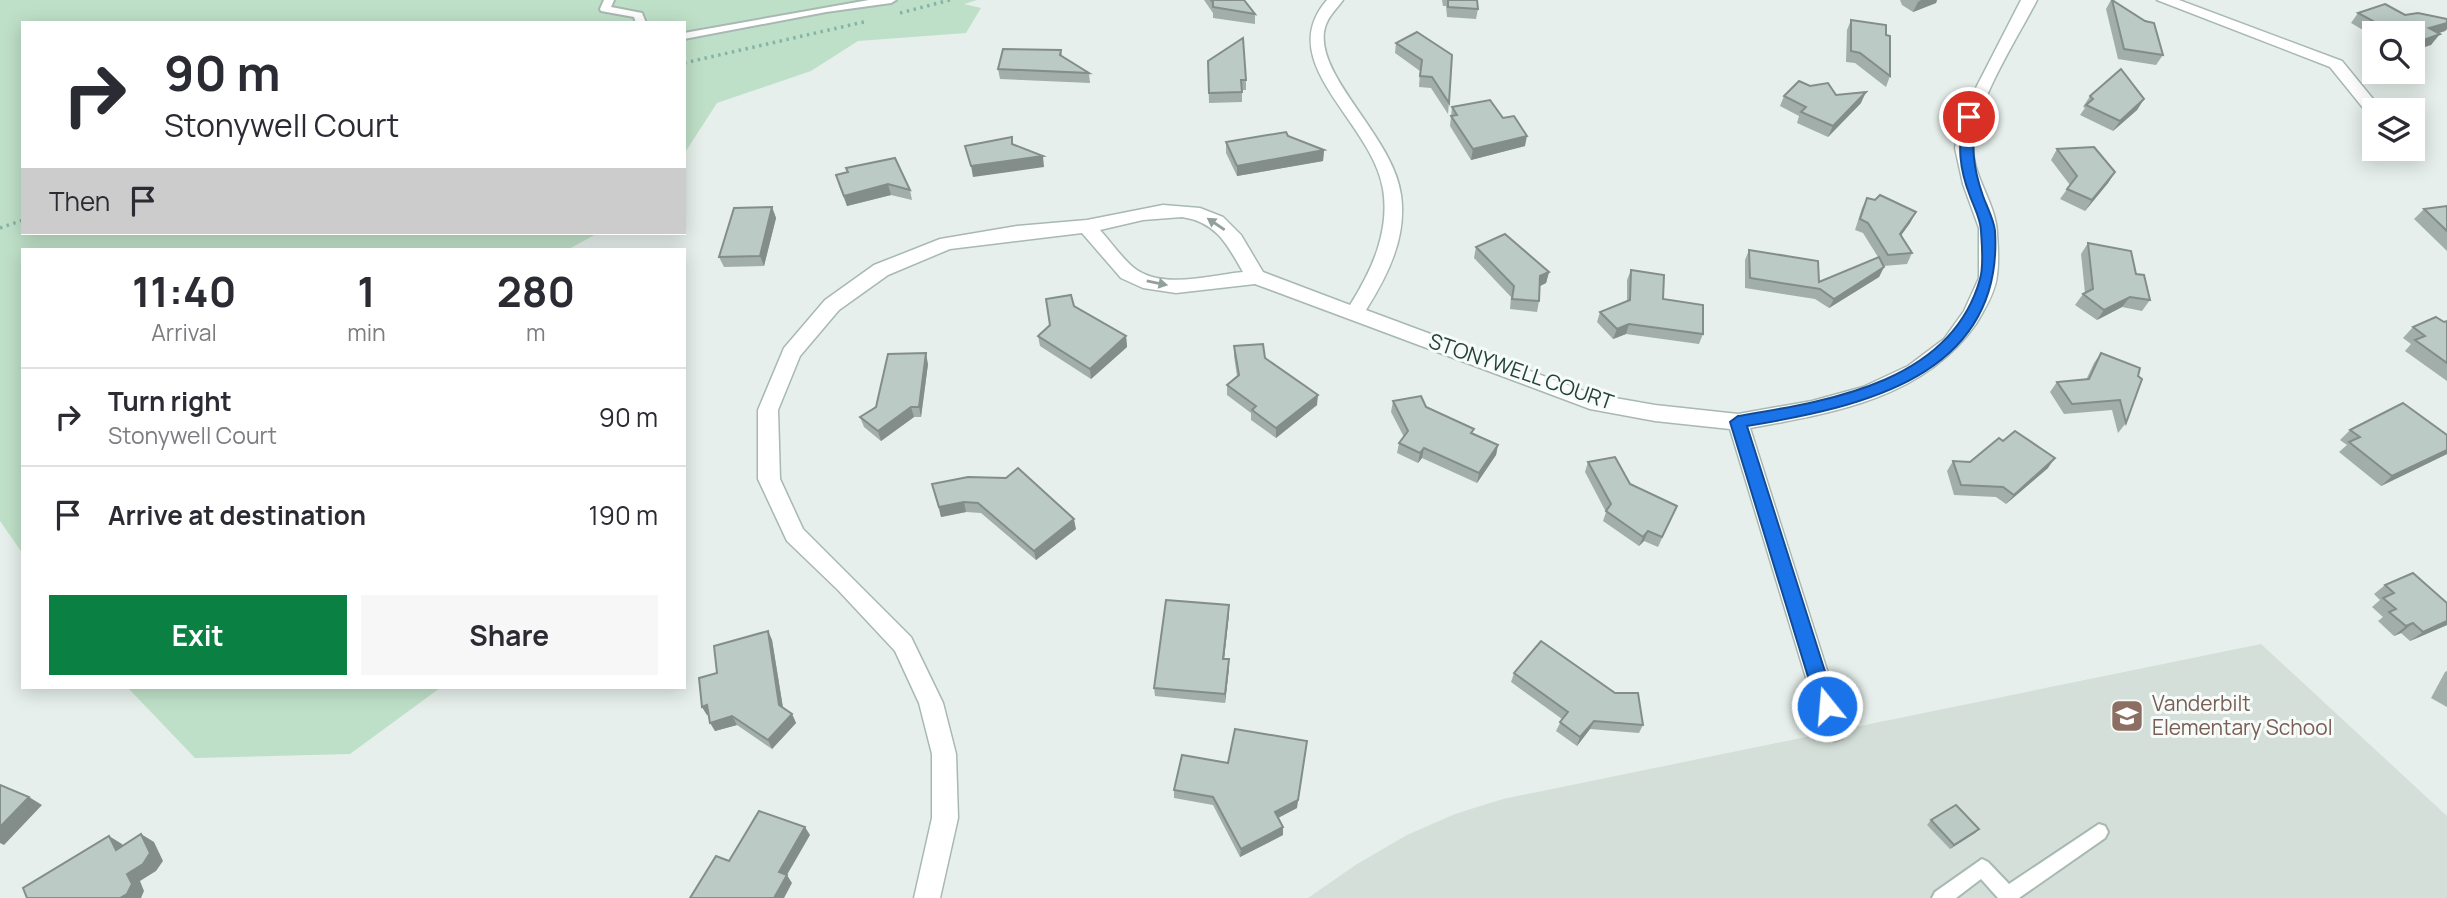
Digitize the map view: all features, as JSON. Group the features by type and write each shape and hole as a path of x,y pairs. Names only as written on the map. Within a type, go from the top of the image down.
{"street":[{"path":"1335,0 1318,26 1318,50 1328,77 1370,135 1386,169 1393,198 1392,239 1376,281 1354,314"},
{"name":"STONYWELL COURT","path":"1087,226 1128,273 1150,283 1176,286 1256,277 1590,401 1655,413 1738,422 1812,409 1869,393 1915,371 1951,344 1973,313 1988,278 1988,228 1972,184 1964,148 1969,117 2029,0"},
{"path":"2165,0 2336,64 2364,98"},
{"path":"927,898 945,818 944,754 931,703 902,644 846,583 795,535 769,479 768,411 791,353 832,305 881,270 947,243 1017,232 1087,226 1171,210 1196,213 1217,222 1232,236 1256,277"},
{"path":"1738,422 1834,730"}],"lane":[{"path":"609,0 605,9 638,15 640,21"},
{"path":"686,36 826,9 891,0"},
{"path":"1941,898 1982,868 2009,896 2099,832"}],"path":[{"path":"890,16 950,0"},
{"path":"686,63 877,19"},
{"path":"0,228 21,221"}],"shaded area":[{"name":"Vanderbilt Elementary School","path":"2261,644 2447,816 2447,898 1308,898 1357,864 1407,835 1455,814 1503,799"}],"green space":[{"path":"0,0 977,0 964,4 981,8 966,33 858,41 811,71 717,103 686,151 686,21 21,21 21,235 594,235 571,248 21,248 21,551 0,521"},
{"path":"129,689 439,689 350,754 195,758"}],"building":[{"path":"1211,0 1244,0 1255,14 1213,7"},
{"path":"1448,0 1477,0 1478,9 1448,7"},
{"path":"2112,0 2145,21 2154,23 2163,55 2124,49"},
{"path":"2385,4 2405,15 2418,13 2447,19 2447,23 2429,28 2440,34 2425,40 2425,21 2373,21 2358,13"},
{"path":"1851,20 1886,25 1886,35 1890,36 1890,76 1860,53 1851,51"},
{"path":"1417,32 1452,55 1449,103 1432,77 1420,76 1422,60 1396,43"},
{"path":"1243,38 1246,80 1241,80 1242,92 1209,93 1208,61"},
{"path":"1003,49 1061,50 1060,55 1089,73 998,69"},
{"path":"2121,69 2144,99 2120,121 2086,105 2093,99 2090,96"},
{"path":"1799,81 1810,86 1828,83 1836,95 1866,92 1833,126 1801,112 1806,107 1784,96"},
{"path":"1490,100 1503,118 1514,116 1527,136 1473,149 1451,116 1457,115 1452,107"},
{"path":"1286,132 1288,136 1324,150 1237,166 1226,142"},
{"path":"1012,137 1012,144 1043,156 971,166 965,146"},
{"path":"2094,147 2115,172 2092,200 2067,189 2077,176 2057,149"},
{"path":"895,158 910,190 888,184 844,196 836,175 848,172 846,168"},
{"path":"1880,195 1916,212 1900,234 1912,253 1888,255 1868,223 1860,219 1867,198 1875,200"},
{"path":"2447,206 2447,231 2424,209"},
{"path":"772,207 760,256 719,257 734,208"},
{"path":"1505,234 1549,272 1540,276 1539,301 1512,299 1514,286 1476,247"},
{"path":"2088,243 2131,251 2136,274 2144,275 2150,300 2130,297 2104,310 2083,294 2093,289"},
{"path":"1749,250 1818,261 1819,282 1879,257 1884,267 1834,299 1820,289 1750,278"},
{"path":"1631,270 1664,275 1663,299 1703,305 1703,334 1629,324 1617,329 1600,312 1630,300"},
{"path":"1071,295 1074,306 1126,336 1090,369 1038,336 1050,325 1046,299"},
{"path":"2436,317 2447,321 2447,363 2415,340 2425,336 2413,327"},
{"path":"1263,344 1265,358 1318,395 1276,428 1252,410 1256,406 1227,385 1239,375 1234,346"},
{"path":"926,353 919,407 911,407 878,431 860,417 876,407 888,354"},
{"path":"2101,353 2140,368 2138,376 2142,379 2126,423 2120,400 2072,404 2057,382 2089,379"},
{"path":"1421,396 1426,407 1474,429 1471,433 1498,445 1479,473 1424,448 1420,453 1399,443 1408,431 1393,401"},
{"path":"2403,403 2447,435 2447,450 2392,476 2349,442 2360,437 2350,430"},
{"path":"2015,431 2055,458 2014,495 2003,487 1961,485 1953,461 1970,462 1999,438 2003,441"},
{"path":"1615,457 1630,484 1677,506 1662,537 1648,531 1643,537 1606,511 1611,504 1588,462"},
{"path":"1018,468 1074,519 1034,551 978,503 964,502 939,507 932,484 968,477 1006,478"},
{"path":"2413,573 2447,603 2447,621 2423,632 2413,623 2406,626 2389,612 2396,609 2383,598 2394,593 2385,585"},
{"path":"1166,600 1229,605 1223,659 1229,659 1225,694 1154,688"},
{"path":"768,631 779,705 792,714 768,740 732,716 710,723 707,705 702,707 699,678 717,673 714,646"},
{"path":"1541,641 1615,693 1638,693 1643,725 1594,721 1580,737 1560,722 1568,712 1514,673"},
{"path":"1235,729 1307,741 1298,800 1275,812 1283,827 1241,849 1213,797 1174,790 1182,755 1228,763"},
{"path":"0,785 29,797 0,827"},
{"path":"1956,805 1979,829 1954,845 1931,820"},
{"path":"759,811 805,827 779,872 787,875 774,898 690,898 716,856 729,861"},
{"path":"141,834 150,853 143,864 127,874 132,884 127,894 120,898 27,898 23,888 109,836 116,850"}],"place":[{"name":"Vanderbilt Elementary School","path":"2127,716"}],"route":[{"path":"1827,706 1738,422 1812,409 1869,393 1915,371 1951,344 1973,313 1988,278 1988,228 1972,184 1964,148 1969,117"}]}
